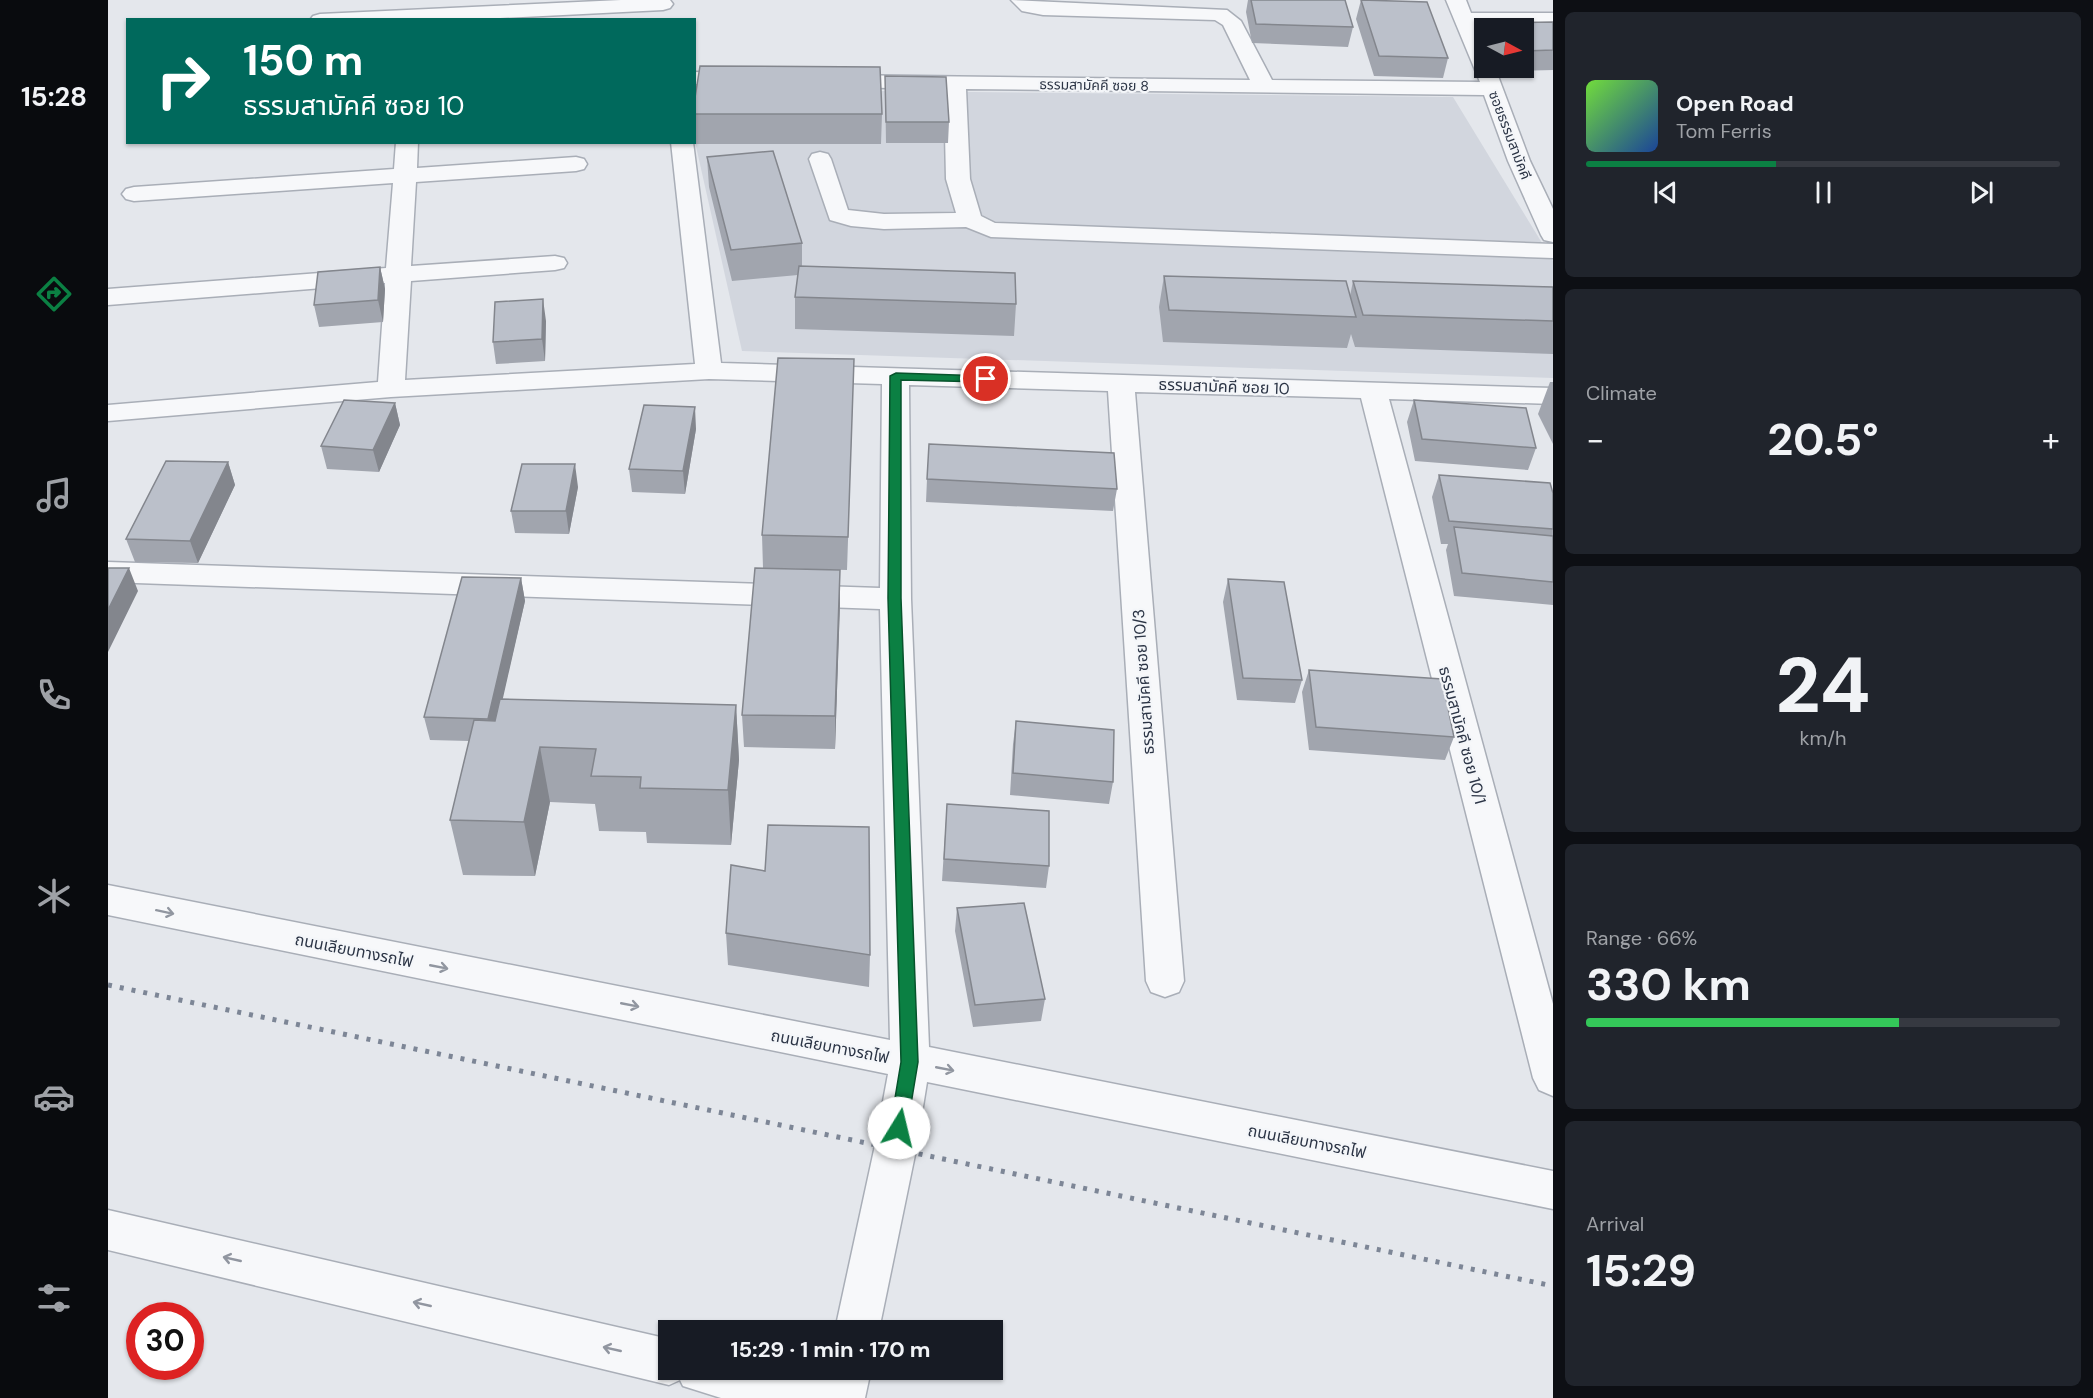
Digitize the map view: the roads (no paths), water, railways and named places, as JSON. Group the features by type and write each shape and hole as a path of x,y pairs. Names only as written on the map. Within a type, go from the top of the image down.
{"street":[{"path":"1021,0 1029,7 1043,9 1220,14 1231,21 1264,86"},
{"path":"387,18 663,4"},
{"path":"1459,10 1553,19"},
{"name":"ซอยธรรมสามัคคี","path":"1459,10 1493,89 1529,185 1553,235"},
{"path":"696,78 765,79"},
{"name":"ธรรมสามัคคี ซอย 8","path":"813,80 1493,89"},
{"path":"955,83 958,179 970,220"},
{"path":"391,389 407,144"},
{"path":"682,144 708,371"},
{"path":"820,159 838,215 850,219 970,220 991,230 1553,251"},
{"path":"134,194 576,164"},
{"path":"1529,185 1553,184"},
{"path":"108,297 555,263"},
{"name":"ธรรมสามัคคี ซอย 10","path":"108,413 391,389 708,371 1553,396"},
{"path":"859,1320 896,1150 910,1062 895,598 896,376"},
{"name":"ธรรมสามัคคี ซอย 10/3","path":"1121,383 1165,981"},
{"name":"ธรรมสามัคคี ซอย 10/1","path":"1373,391 1553,1078"},
{"path":"108,572 895,598"},
{"name":"ถนนเลียบทางรถไฟ","path":"108,900 1553,1190"},
{"path":"108,1230 658,1359"},
{"path":"742,1380 820,1398"},
{"path":"842,1398 846,1380"}],"railway":[{"path":"108,985 1553,1286"}]}
